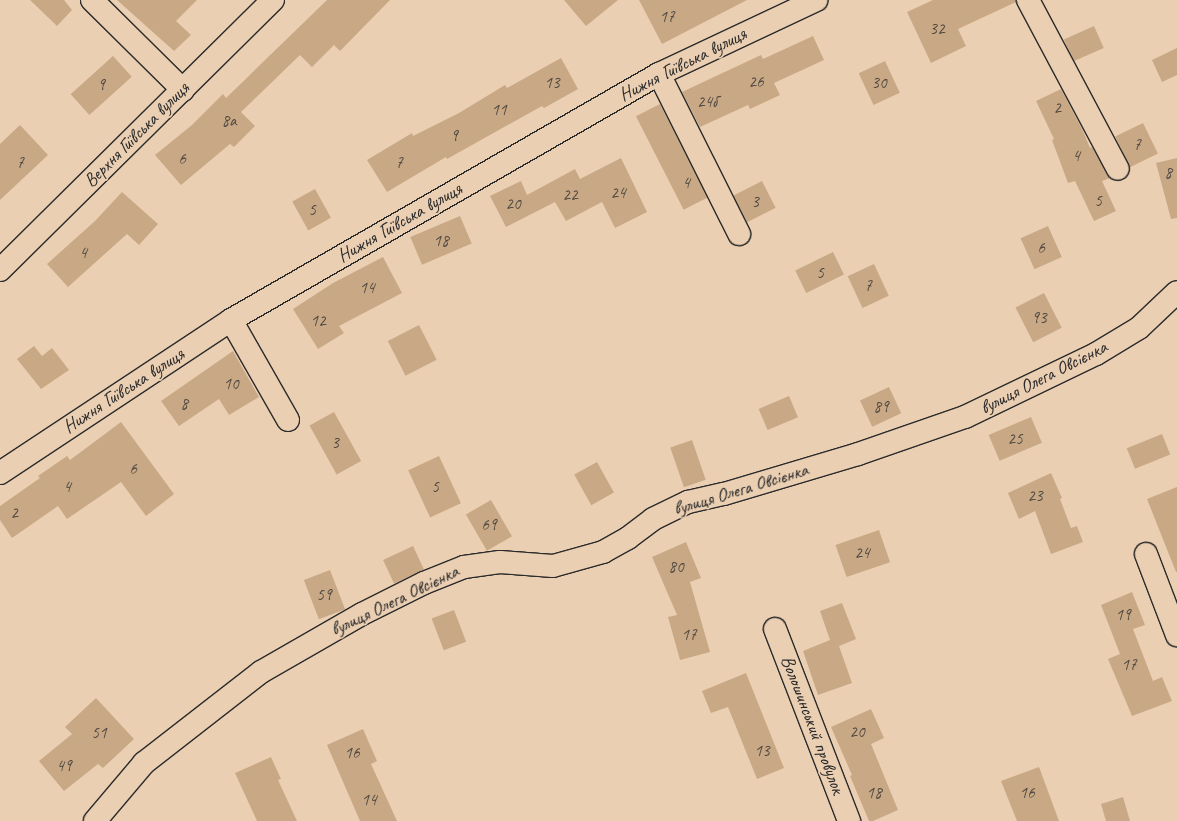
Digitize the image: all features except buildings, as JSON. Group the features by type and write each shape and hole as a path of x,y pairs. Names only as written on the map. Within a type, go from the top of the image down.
{"street":[{"path":"92,0 183,90"},
{"name":"Верхня Гиївська вулиця","path":"0,270 273,0"},
{"name":"Нижня Гиївська вулиця","path":"0,473 231,320 659,74 816,0"},
{"path":"1028,0 1118,169"},
{"path":"659,74 739,234"},
{"name":"вулиця Олега Овсієнка","path":"95,821 144,763 261,672 362,614 424,583 464,567 500,562 553,566 603,552 628,538 653,519 688,502 724,494 850,456 965,417 1096,354 1139,328 1177,292"},
{"path":"231,320 288,420"},
{"path":"1146,554 1177,635"},
{"name":"Волошинський провулок","path":"775,629 849,821"}]}
